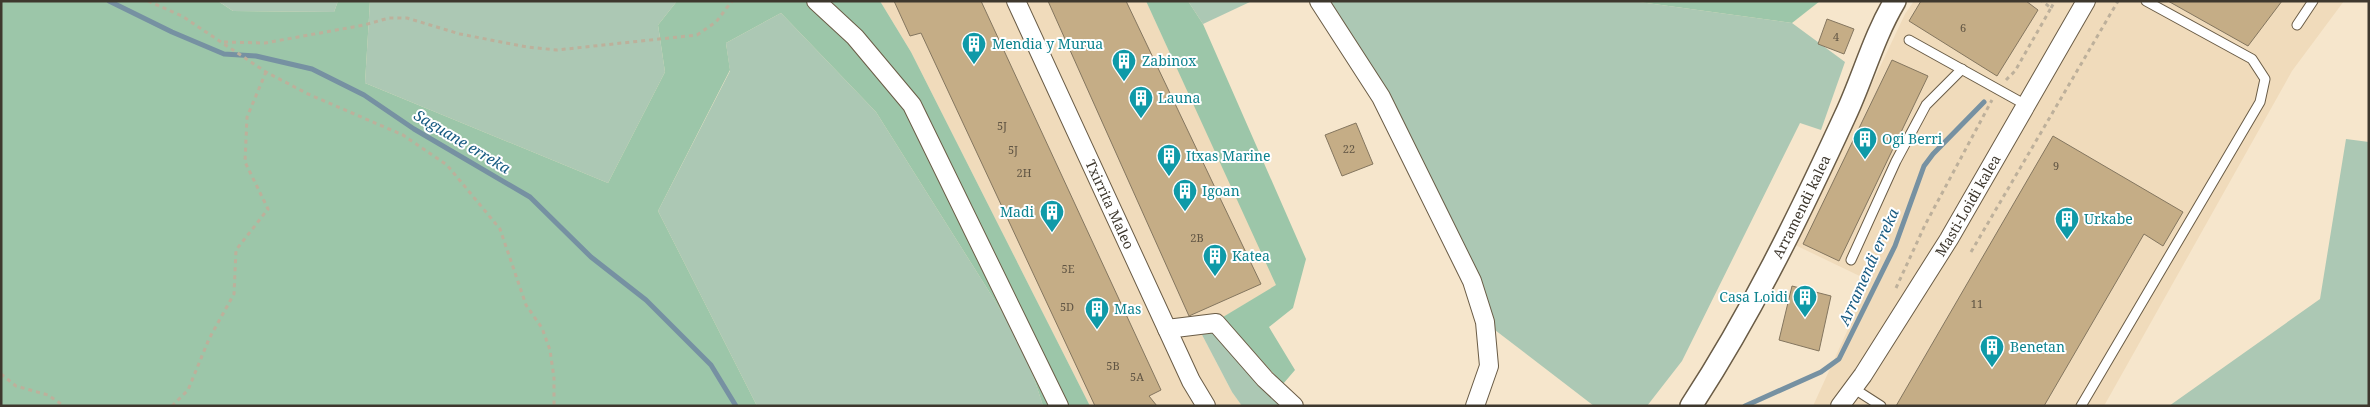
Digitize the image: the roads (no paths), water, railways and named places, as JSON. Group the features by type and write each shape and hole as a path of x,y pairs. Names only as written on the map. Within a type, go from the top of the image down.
{"street":[{"path":"816,1 856,37 912,104 1059,406"},
{"name":"Txirrita Maleo","path":"1016,1 1167,329 1191,380 1206,406"},
{"path":"1319,1 1381,97 1472,281 1485,322 1490,366 1475,406"},
{"name":"Arramendi kalea","path":"1691,406 1740,327 1780,251 1846,114 1882,22 1895,1"},
{"name":"Masti-Loidi kalea","path":"1840,406 1949,238 2086,1"},
{"path":"1167,329 1216,323 1266,379 1294,406"}],"lane":[{"path":"2081,406 2260,102 2265,79 2252,59 2146,1"},
{"path":"2296,25 2313,1"},
{"path":"1909,40 2026,105"},
{"path":"1851,260 1896,161 1926,105 1962,69"},
{"path":"1853,388 1881,406"}],"waterway":[{"name":"Saguane erreka","path":"109,1 172,32 224,54 256,56 312,69 364,95 414,129 530,197 591,257 646,300 711,365 736,406"},
{"name":"Arramendi erreka","path":"1745,406 1821,372 1839,359 1895,246 1924,166 1933,154 1984,102"}],"place":[{"name":"Mendia y Murua","path":"974,65"},
{"name":"Zabinox","path":"1124,82"},
{"name":"Launa","path":"1141,119"},
{"name":"Ogi Berri","path":"1865,160"},
{"name":"Itxas Marine","path":"1169,177"},
{"name":"Igoan","path":"1185,212"},
{"name":"Madi","path":"1052,233"},
{"name":"Urkabe","path":"2067,240"},
{"name":"Katea","path":"1215,277"},
{"name":"Casa Loidi","path":"1805,318"},
{"name":"Mas","path":"1097,330"},
{"name":"Benetan","path":"1992,368"}]}
